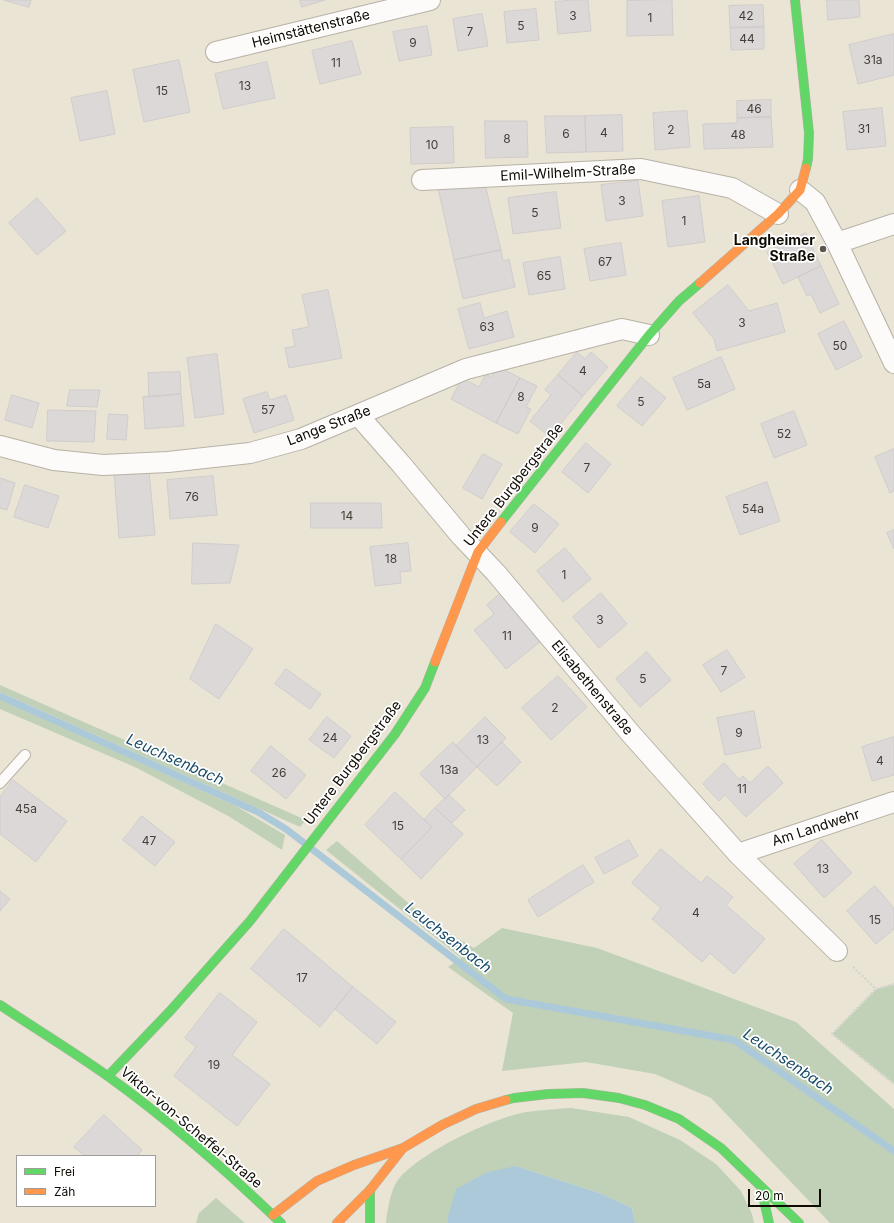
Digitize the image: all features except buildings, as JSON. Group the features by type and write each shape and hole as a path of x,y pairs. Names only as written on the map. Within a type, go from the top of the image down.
{"main road":[{"path":"795,0 809,133 808,159 800,190"},
{"name":"Untere Burgbergstraße","path":"108,1076 250,922 395,734 425,688 478,552 649,335 679,301 778,214 800,190"},
{"name":"Viktor-von-Scheffel-Straße","path":"0,1005 108,1076 157,1114 230,1176 281,1223"},
{"path":"273,1215 317,1181 354,1165 402,1148 442,1125 476,1109 521,1098 548,1094 583,1093 619,1098 645,1105 679,1119 721,1148 799,1223"},
{"path":"337,1223 370,1190 402,1148"},
{"path":"761,1187 769,1223"},
{"path":"370,1190 370,1223"}],"street":[{"name":"Heimstättenstraße","path":"216,52 430,0"},
{"name":"Emil-Wilhelm-Straße","path":"422,180 641,169 732,188 778,214"},
{"path":"800,190 815,202 837,243 894,363"},
{"path":"837,243 894,224"},
{"name":"Lange Straße","path":"0,446 54,460 99,464 168,462 250,453 301,439 466,369 622,329 649,335"},
{"name":"Elisabethenstraße","path":"358,415 461,536 478,552 631,734 738,854 837,951"},
{"name":"Am Landwehr","path":"738,854 894,802"}],"lane":[{"path":"0,783 25,755"}],"path":[{"path":"837,951 876,989"},
{"path":"894,984 876,989 832,1034 894,1084"}],"green space":[{"path":"0,685 306,820 300,827 0,692"},
{"path":"0,699 236,806 285,835 282,850 230,817 137,768 0,709"},
{"path":"337,841 430,922 474,948 502,928 597,948 796,1022 894,1109 894,1223 830,1223 711,1098 655,1074 586,1062 502,1071 513,1013 448,967 461,958 326,850"},
{"path":"894,984 894,1084 832,1034 876,989"},
{"path":"571,1108 629,1117 680,1140 716,1164 741,1191 752,1214 754,1223 635,1223 632,1208 602,1194 516,1166 448,1216 448,1223 386,1223 391,1194 398,1180 422,1159 439,1148 495,1121 531,1111"},
{"path":"216,1198 245,1223 196,1223 199,1213"}],"water":[{"path":"516,1166 602,1194 632,1208 635,1223 448,1223 448,1216 456,1189 488,1172"}],"waterway":[{"name":"Leuchsenbach","path":"0,696 258,812 286,829 506,999 734,1040 894,1151"}],"traffic: fast":[{"path":"795,0 809,133 808,159 806,168"},
{"path":"501,522 649,335 679,301 700,283"},
{"path":"108,1076 171,1010 250,921 395,734 425,688 435,662"},
{"path":"0,1005 96,1068 154,1111 240,1184 281,1223"},
{"path":"506,1100 548,1094 583,1093 619,1098 645,1105 679,1119 721,1148 799,1223"},
{"path":"761,1187 769,1223"},
{"path":"370,1190 370,1223"}],"traffic: slow":[{"path":"700,283 778,214 800,190 806,168"},
{"path":"435,662 478,552 501,522"},
{"path":"273,1215 317,1181 354,1165 403,1148 442,1125 476,1109 506,1100"},
{"path":"337,1223 370,1190 403,1148"}],"place":[{"name":"Langheimer Straße","path":"823,249"}]}
